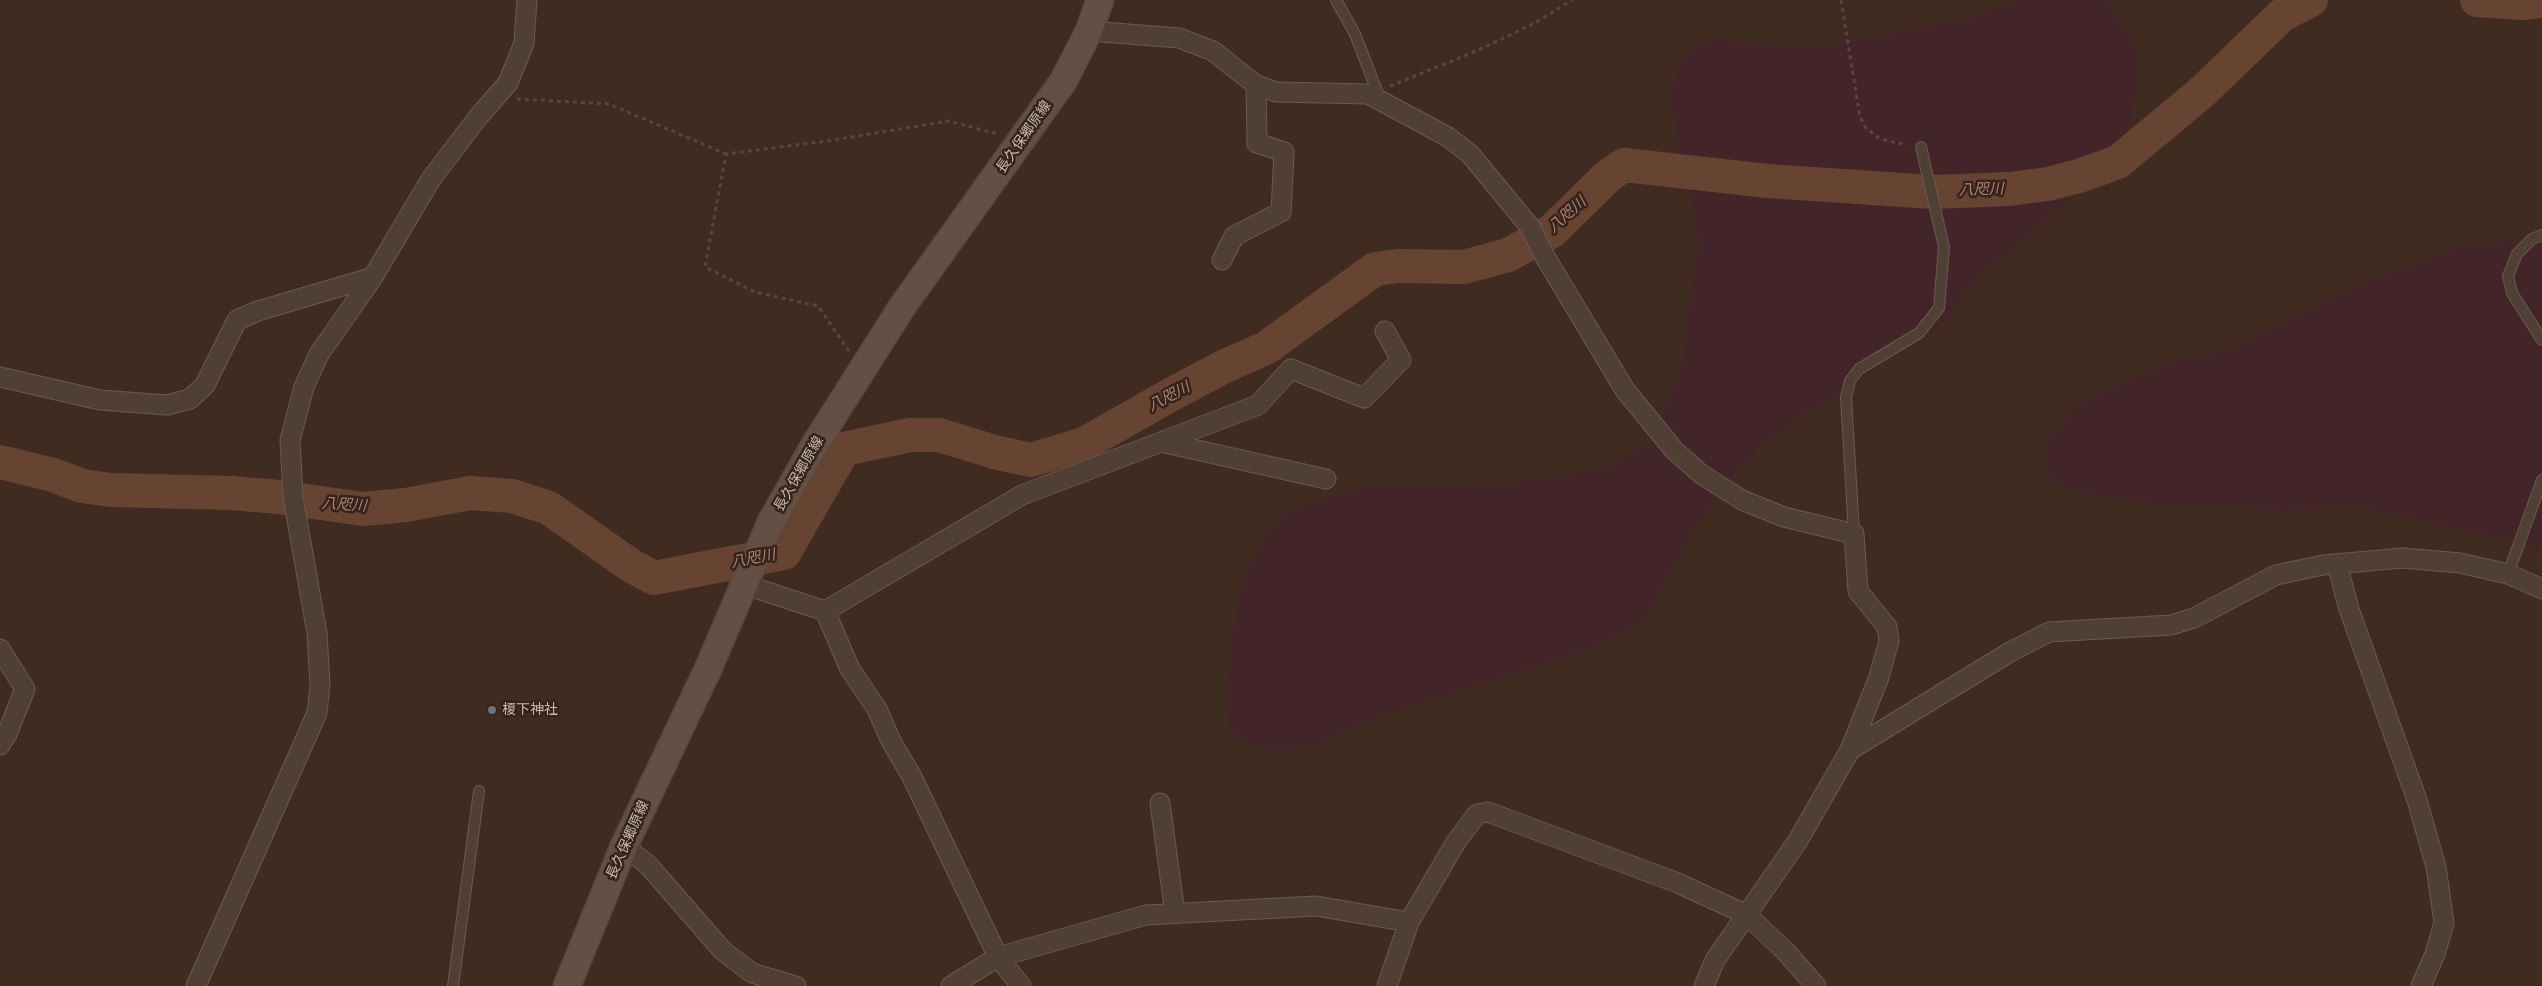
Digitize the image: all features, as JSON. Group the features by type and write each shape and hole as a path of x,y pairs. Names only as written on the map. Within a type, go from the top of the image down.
{"main road":[{"name":"長久保郷原線","path":"567,986 624,846 708,669 771,522 814,446 902,308 1064,80 1090,32 1100,0"}],"street":[{"path":"196,986 317,713 320,685 317,633 293,497 290,440 304,387 319,354 373,277 431,179 508,83 524,43 527,0"},
{"path":"1090,32 1179,38 1213,51 1256,85 1276,92 1368,94 1448,137 1470,154 1530,227 1544,255 1625,390 1674,450 1701,474 1742,500 1784,518 1854,534 1858,591 1887,627 1889,641 1879,677 1850,750 1797,842 1716,960 1704,986"},
{"path":"1222,260 1234,236 1281,212 1284,152 1257,143 1256,85"},
{"path":"0,377 100,400 167,405 190,399 205,385 237,320 258,311 373,277"},
{"path":"825,611 1022,495 1258,405 1291,369 1364,398 1401,360 1385,331"},
{"path":"1161,442 1326,479"},
{"path":"1850,750 2010,652 2049,632 2171,625 2194,618 2276,575 2337,564 2403,558 2460,562 2508,574 2542,589"},
{"path":"2337,564 2349,609 2417,800 2436,867 2444,923 2435,954 2421,986"},
{"path":"743,584 825,611 850,669 877,709 891,741 912,777 998,957 1020,986"},
{"path":"0,649 25,689 7,734 0,745"},
{"path":"1160,803 1175,914"},
{"path":"1387,986 1409,922 1456,842 1477,814 1488,812 1678,884 1746,915 1786,952 1816,986"},
{"path":"624,846 648,866 723,951 752,973 796,986"},
{"path":"951,986 998,957 1146,915 1316,906 1409,922"}],"lane":[{"path":"1336,0 1355,34 1377,91"},
{"path":"1854,534 1846,397 1850,381 1859,369 1919,333 1939,308 1944,247 1921,147"},
{"path":"2542,235 2532,239 2517,254 2508,276 2512,293 2542,340"},
{"path":"2508,574 2542,480"},
{"path":"453,986 479,792"}],"path":[{"path":"1377,91 1474,52 1533,24 1572,0"},
{"path":"1841,0 1860,117 1866,128 1880,139 1921,147"},
{"path":"495,98 609,104 726,154 834,140 948,121 1021,141"},
{"path":"726,154 705,267 755,292 818,306 862,370"}],"shaded area":[{"path":"2017,0 2105,0 2134,43 2139,81 2128,128 2101,172 2021,243 1976,277 1937,332 1898,345 1877,361 1850,390 1809,411 1758,449 1728,482 1692,533 1645,618 1598,646 1379,717 1303,749 1275,751 1245,741 1229,728 1228,693 1231,644 1241,588 1261,546 1279,518 1319,499 1370,486 1434,488 1510,483 1567,476 1613,466 1654,441 1682,368 1699,240 1671,98 1677,72 1688,51 1715,40 1784,48 1822,48 1974,17"},
{"path":"2514,240 2542,244 2542,548 2357,506 2280,511 2227,506 2160,504 2079,492 2050,479 2047,442 2075,408 2125,382 2177,361 2226,352 2342,292 2465,245"}],"waterway":[{"name":"八咫川","path":"0,462 53,475 82,486 111,490 232,493 278,497 363,509 406,505 470,493 512,496 549,508 630,565 654,578 784,553 844,449 910,435 939,435 998,453 1031,460 1084,444 1225,366 1266,348 1375,269 1398,266 1464,267 1508,255 1552,231 1608,176 1624,165 1768,181 1933,192 2009,189 2048,184 2079,176 2118,162 2201,93 2282,15 2311,0"},
{"name":"八咫川","path":"2477,0 2522,3 2542,1"}],"place":[{"name":"榎下神社","path":"492,710"}]}
